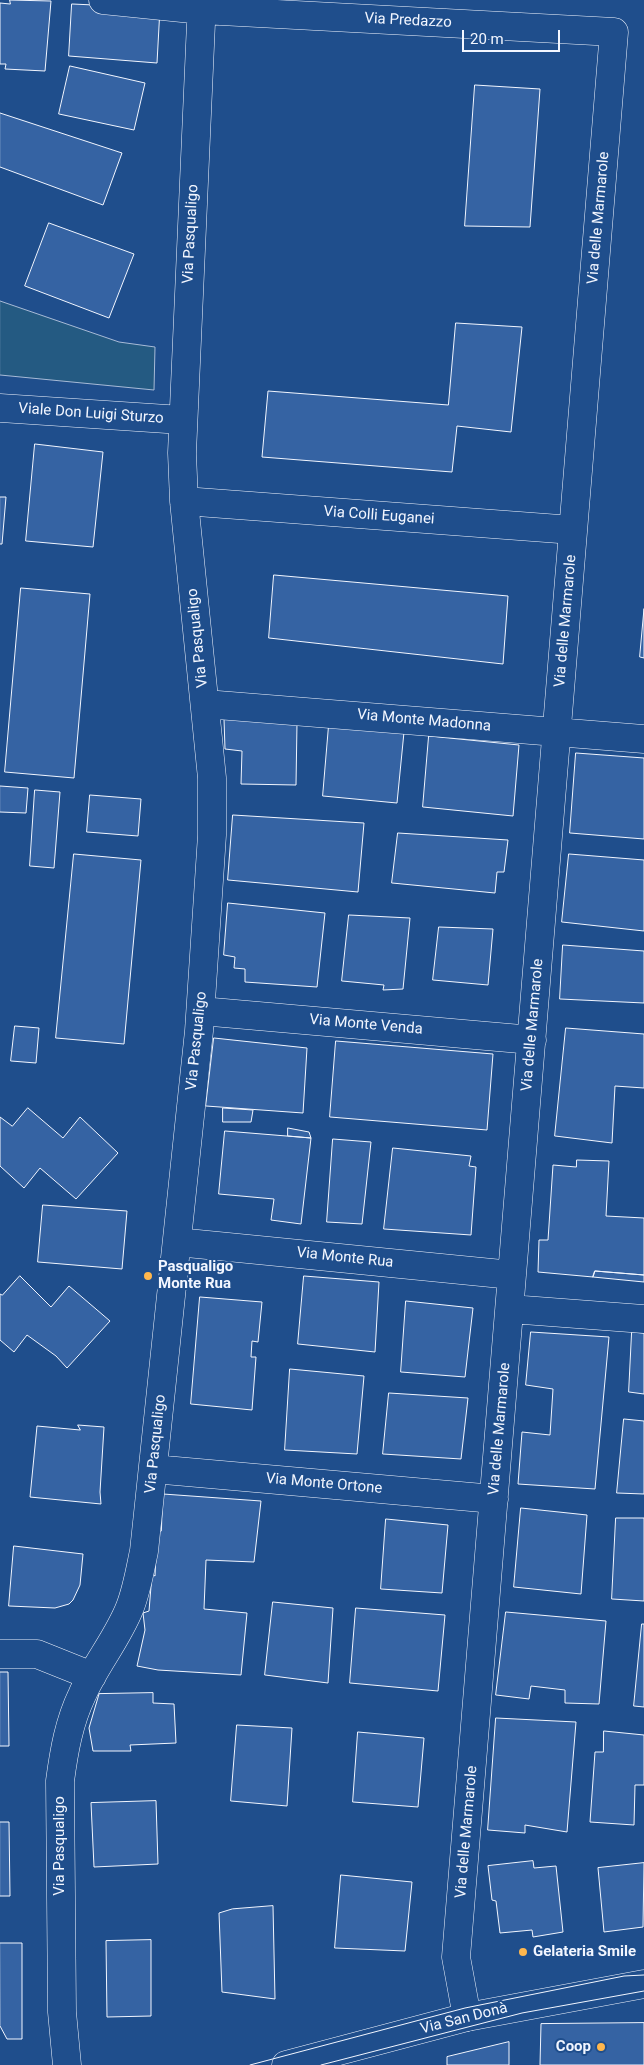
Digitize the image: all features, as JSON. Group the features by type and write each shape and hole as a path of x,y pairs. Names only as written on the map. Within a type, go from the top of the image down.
{"street":[{"name":"Via Predazzo","path":"103,0 614,32"},
{"name":"Via Pasqualigo","path":"67,2065 62,2003 60,1781 64,1751 72,1722 92,1676 129,1608 138,1584 144,1551 201,1011 212,835 212,778 184,501 182,420 202,5"},
{"name":"Via delle Marmarole","path":"467,2017 456,1957 614,32"},
{"name":"Viale Don Luigi Sturzo","path":"0,408 182,420"},
{"name":"Via Colli Euganei","path":"184,501 573,530"},
{"name":"Via Monte Madonna","path":"205,704 644,739"},
{"name":"Via Monte Venda","path":"201,1011 532,1040"},
{"name":"Via Monte Rua","path":"177,1242 512,1275"},
{"path":"510,1309 644,1319"},
{"name":"Via Monte Ortone","path":"153,1469 494,1499"},
{"path":"0,1654 37,1654 92,1676"},
{"name":"Via San Donà","path":"286,2065 467,2017 644,1984"}],"shaded area":[{"path":"0,301 119,342 155,347 154,390 0,375"}],"building":[{"path":"10,0 51,1 45,71 5,69 6,64 0,64 0,3 10,4"},
{"path":"72,4 160,8 157,63 69,56"},
{"path":"70,66 145,83 134,130 59,114"},
{"path":"475,85 540,89 530,227 465,226"},
{"path":"0,113 122,153 103,205 0,167"},
{"path":"49,223 134,254 109,318 25,286"},
{"path":"456,323 522,327 511,432 457,426 452,472 262,457 268,391 448,405"},
{"path":"35,444 103,452 93,547 26,541"},
{"path":"0,497 6,497 2,544 0,544"},
{"path":"274,575 508,596 503,664 269,638"},
{"path":"21,588 90,594 74,778 5,772"},
{"path":"644,609 644,658 640,657"},
{"path":"274,718 273,723 297,723 296,785 241,784 242,751 225,749 224,719"},
{"path":"329,725 404,732 397,803 323,796"},
{"path":"429,736 519,745 513,816 423,807"},
{"path":"576,753 644,758 644,839 570,833"},
{"path":"0,786 28,788 26,813 0,812"},
{"path":"35,790 60,792 54,868 30,866"},
{"path":"90,795 141,799 138,836 87,832"},
{"path":"233,815 364,823 358,892 228,880"},
{"path":"398,833 508,840 504,872 497,872 495,893 392,883"},
{"path":"74,854 141,860 124,1044 56,1038"},
{"path":"569,854 644,860 644,931 562,922"},
{"path":"228,903 325,913 317,987 245,982 245,969 234,968 235,957 224,955"},
{"path":"349,915 410,918 403,989 383,990 384,985 342,981"},
{"path":"439,927 493,929 488,985 433,980"},
{"path":"563,945 644,951 644,1003 560,999"},
{"path":"15,1026 39,1028 36,1063 11,1061"},
{"path":"566,1028 644,1034 644,1088 615,1086 612,1143 555,1136"},
{"path":"214,1038 307,1048 303,1113 206,1106"},
{"path":"336,1041 493,1054 487,1130 330,1117"},
{"path":"28,1108 63,1138 80,1117 118,1153 76,1199 40,1168 24,1188 0,1166 0,1117 12,1126"},
{"path":"223,1108 253,1110 251,1122 223,1122"},
{"path":"288,1128 309,1132 311,1138 288,1136"},
{"path":"225,1131 311,1138 301,1224 271,1220 274,1199 219,1194"},
{"path":"333,1139 371,1142 362,1224 327,1222"},
{"path":"393,1148 471,1156 469,1166 476,1167 471,1235 384,1229"},
{"path":"577,1160 609,1161 606,1216 644,1218 644,1275 595,1271 593,1277 538,1272 539,1240 548,1240 553,1165 576,1167"},
{"path":"43,1205 127,1211 122,1269 38,1262"},
{"path":"595,1271 644,1275 644,1282 593,1277"},
{"path":"20,1276 51,1307 69,1286 110,1321 67,1368 56,1356 27,1335 14,1352 0,1340 0,1294 2,1295"},
{"path":"304,1276 379,1282 375,1352 298,1344"},
{"path":"200,1297 262,1302 258,1342 252,1341 251,1357 256,1357 252,1410 191,1404"},
{"path":"406,1301 473,1308 465,1377 401,1372"},
{"path":"531,1332 609,1337 595,1489 518,1484 522,1432 550,1435 553,1389 526,1385"},
{"path":"632,1332 644,1333 644,1394 629,1392"},
{"path":"290,1369 364,1376 357,1454 285,1450"},
{"path":"389,1393 468,1398 461,1459 383,1454"},
{"path":"624,1419 644,1421 644,1494 617,1493"},
{"path":"78,1425 104,1427 101,1504 30,1497 37,1426 80,1430"},
{"path":"163,1494 261,1501 254,1562 206,1560 204,1609 247,1613 241,1675 158,1670 137,1666 145,1630 143,1613 149,1611 152,1574 155,1576 157,1532 161,1531"},
{"path":"521,1508 587,1515 581,1594 514,1587"},
{"path":"616,1518 644,1518 644,1601 612,1599"},
{"path":"386,1519 448,1525 442,1593 381,1589"},
{"path":"14,1546 83,1554 80,1585 73,1600 69,1604 55,1608 9,1606"},
{"path":"273,1602 333,1608 328,1683 265,1675"},
{"path":"356,1608 445,1615 438,1691 350,1683"},
{"path":"506,1612 606,1621 599,1704 565,1703 565,1690 531,1686 529,1699 496,1695"},
{"path":"642,1624 644,1624 644,1707 634,1706"},
{"path":"0,1672 8,1672 9,1746 0,1746"},
{"path":"153,1693 153,1703 174,1704 176,1743 130,1745 131,1751 93,1751 89,1728 99,1694"},
{"path":"496,1718 576,1722 567,1832 525,1825 525,1833 488,1830"},
{"path":"237,1725 292,1728 287,1806 231,1801"},
{"path":"604,1731 644,1735 644,1785 635,1785 634,1825 590,1822 595,1752 603,1752"},
{"path":"358,1732 424,1738 418,1807 353,1802"},
{"path":"156,1801 158,1864 94,1867 91,1803"},
{"path":"0,1822 9,1822 10,1896 0,1896"},
{"path":"533,1861 534,1868 556,1866 563,1932 533,1937 532,1930 500,1933 496,1901 492,1900 488,1866"},
{"path":"644,1863 643,1927 604,1932 598,1868"},
{"path":"341,1875 412,1882 405,1951 335,1948"},
{"path":"273,1906 275,1999 222,1992 219,1913 232,1909"},
{"path":"151,1940 151,2016 107,2017 106,1941"},
{"path":"0,1943 22,1943 22,2039 7,2039 0,2026"},
{"path":"644,2023 644,2065 540,2065 541,2024"},
{"path":"509,2042 509,2065 447,2065 447,2057"}],"tram line":[{"path":"250,2065 465,2008 624,1976 644,1975"},
{"path":"321,2065 522,2013 644,1991"}],"place":[{"name":"Pasqualigo Monte Rua","path":"148,1276"},
{"name":"Gelateria Smile","path":"523,1952"},
{"name":"Coop","path":"601,2047"}]}
